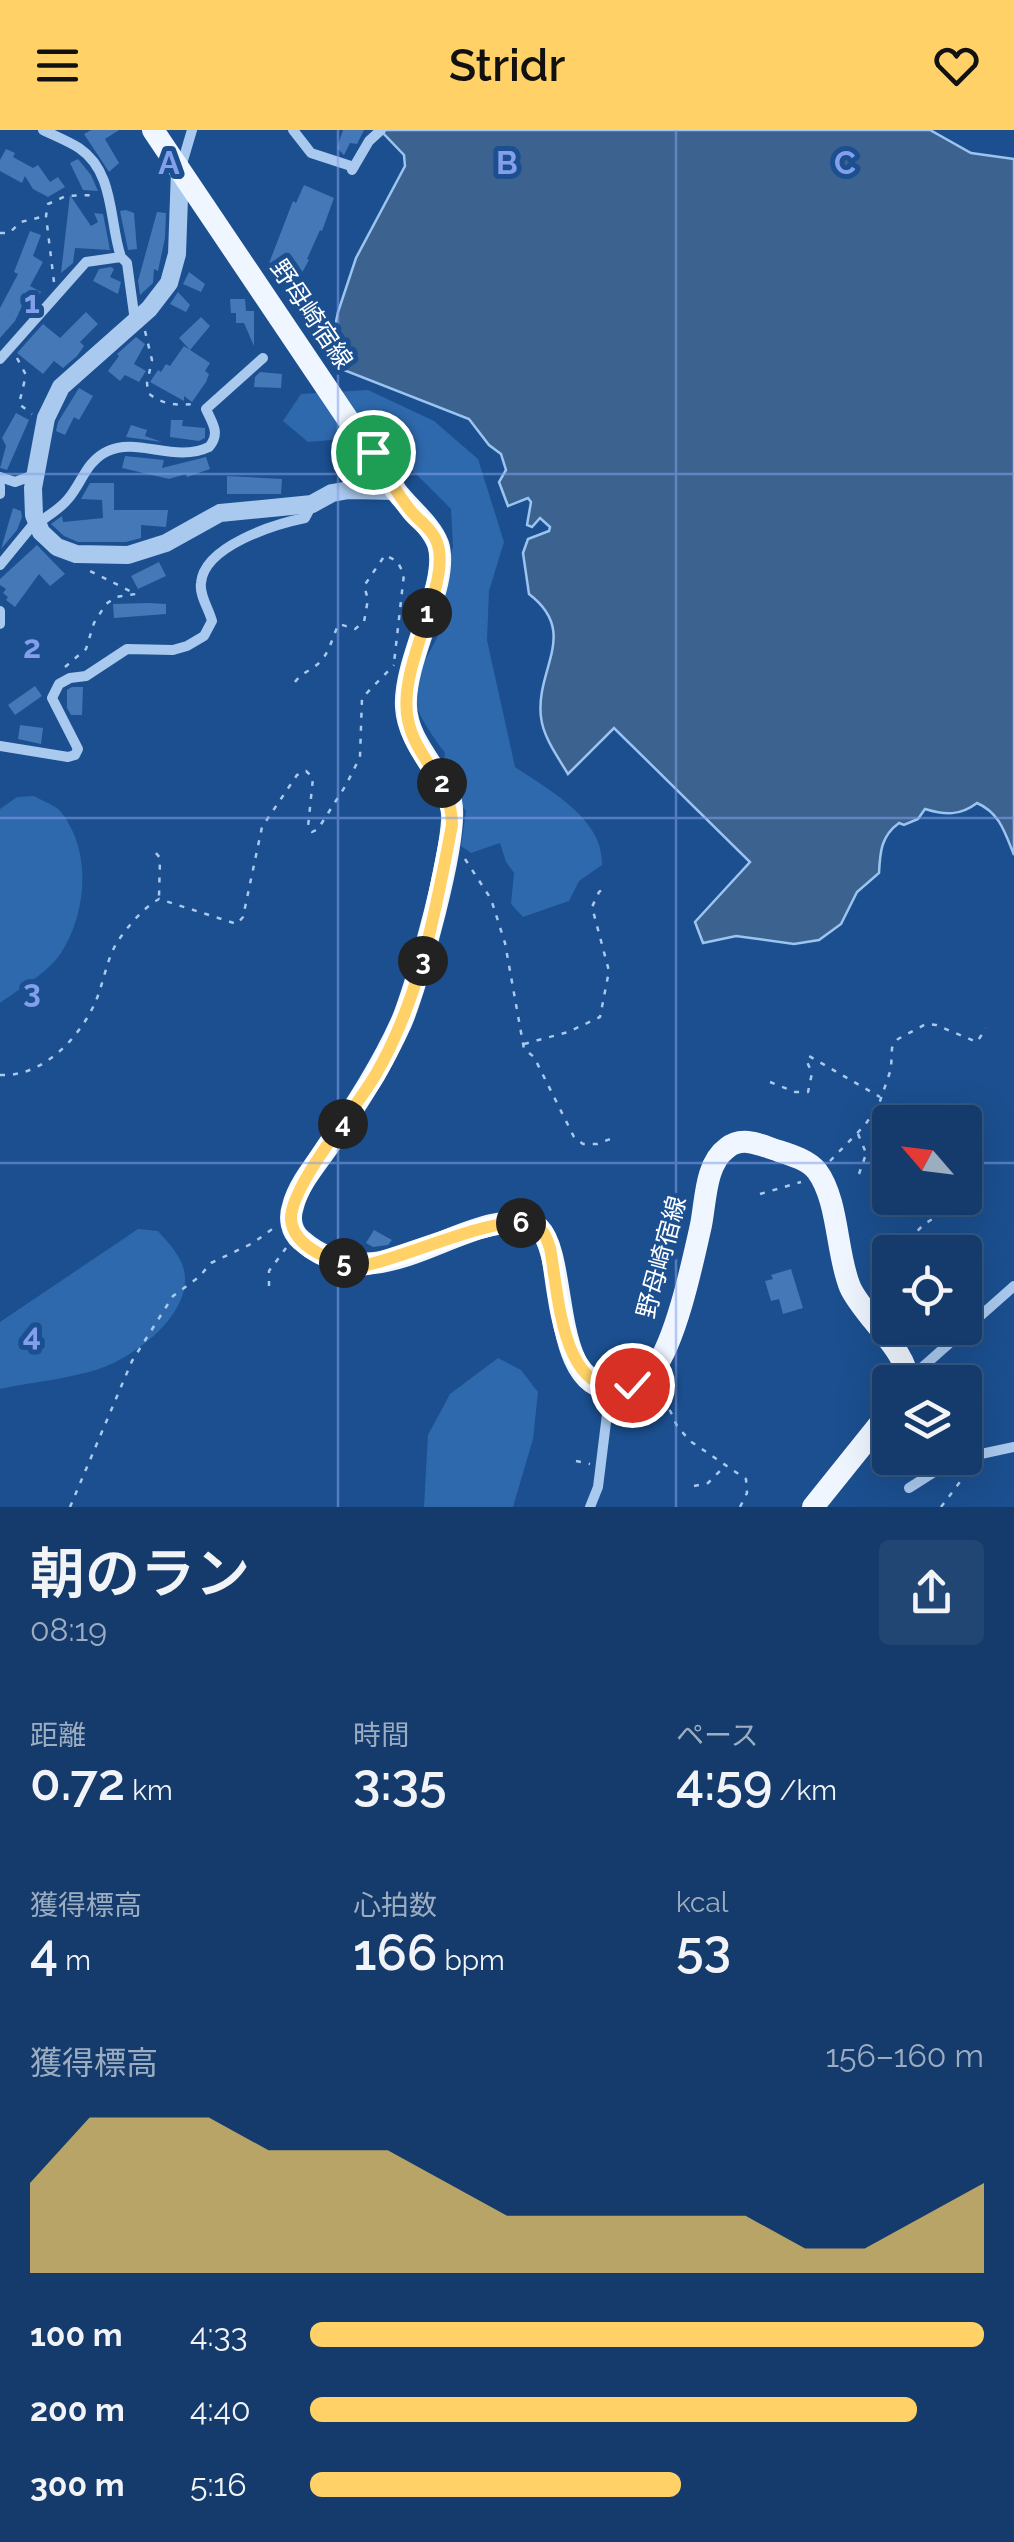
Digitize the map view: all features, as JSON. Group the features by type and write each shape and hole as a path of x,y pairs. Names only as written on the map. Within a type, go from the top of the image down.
{"main road":[{"name":"野母崎宿線","path":"153,130 396,491 430,530 440,555 427,614 402,665 411,733 452,804 452,825 435,906 419,979 402,1019 377,1074 297,1195 294,1229"},
{"name":"野母崎宿線","path":"647,1375 663,1352 684,1290 710,1174 722,1153 734,1143 746,1141 803,1160 819,1174"},
{"path":"819,1174 853,1294 903,1365"},
{"path":"294,1229 325,1256 362,1266 484,1229 524,1223 539,1228 550,1248 574,1360 588,1377 610,1389 632,1385 647,1375"},
{"path":"813,1507 872,1433"}],"street":[{"path":"43,130 82,149 103,178 141,316"},
{"path":"192,130 177,254 169,282 141,316 62,387 52,402 34,475 36,523 52,543 70,553 128,555 166,543 220,513 312,504 332,492 396,491"},
{"path":"293,130 310,153 353,168 369,140 381,130"},
{"path":"0,360 86,262 122,258"},
{"path":"0,565 36,523 69,498 82,474 104,452 122,447 184,454 209,447 216,437 216,427 206,408 263,358"},
{"path":"0,477 15,482 34,475"},
{"path":"0,486 0,494"},
{"path":"0,746 75,754 78,749 74,738 52,698 58,684 86,676 127,650 173,650 204,636 212,621 202,594 204,572 244,538 270,525 305,518 312,504"},
{"path":"0,611 0,624"},
{"path":"925,1365 1014,1286"},
{"path":"590,1507 598,1487 610,1389"},
{"path":"982,1454 1014,1448"},
{"path":"909,1488 929,1475"}],"path":[{"path":"55,298 48,204 66,196 109,194"},
{"path":"0,232 9,233 21,222 46,216"},
{"path":"141,316 150,317 145,332 152,360 146,390 162,402 180,406 200,404 206,408"},
{"path":"5,350 25,368 18,400 21,408 33,415 52,402"},
{"path":"0,1075 30,1071 72,1039 94,1006 114,948 148,905 159,899 236,924 243,916 262,827 297,775 306,772 314,778 308,827 312,832 318,828 360,757 362,698 402,665 404,574 397,562 385,555 364,586 368,599 364,622 355,629 340,624 330,650 295,682"},
{"path":"58,684 56,674 86,649 102,609 110,600 136,594 82,566"},
{"path":"463,848 465,862 490,899 506,943 523,1045 534,1057 574,1136 582,1144 614,1138"},
{"path":"156,853 160,858 159,899"},
{"path":"523,1045 568,1032 600,1017 610,971 592,907 599,892 606,888"},
{"path":"760,1194 819,1174 858,1132 882,1097 891,1069 892,1048 898,1039 926,1024 977,1042 986,1028"},
{"path":"770,1082 796,1092 808,1092 812,1074 809,1056 882,1097"},
{"path":"858,1132 866,1152 859,1174"},
{"path":"866,1152 872,1154"},
{"path":"914,1235 936,1215 984,1206"},
{"path":"70,1507 132,1361 173,1296 211,1264 253,1244 268,1229 294,1229"},
{"path":"269,1286 268,1271 294,1229"},
{"path":"647,1375 661,1388 677,1426 690,1440 748,1482 740,1507"},
{"path":"576,1461 600,1466"},
{"path":"694,1486 708,1483 726,1464"},
{"path":"941,1507 965,1475"}],"shaded area":[{"path":"930,130 971,153 1014,159 1014,855 996,818 985,807 977,803 952,813 925,809 918,819 899,823 888,833 879,873 857,892 841,924 819,940 794,944 736,936 703,943 695,922 750,862 614,728 568,774 545,732 541,700 554,637 544,609 529,594 523,553 528,539 549,531 550,527 540,518 532,527 527,525 531,502 528,498 508,506 499,482 506,470 501,454 469,419 331,365 326,358 356,258 405,166 404,155 382,132"},
{"path":"368,390 434,421 478,459 504,542 489,591 487,640 515,767 572,807 594,834 600,849 602,865 579,881 569,901 523,917 511,904 514,873 500,843 471,853 461,846 466,811 448,784 445,753 416,702 417,678 443,626 438,603 453,547 451,509 416,474 364,437 308,442 283,421 301,394"},
{"path":"34,796 58,810 71,828 81,863 81,901 61,953 41,974 0,1003 0,809 17,797"},
{"path":"138,1229 158,1231 182,1264 183,1292 168,1321 142,1345 99,1369 0,1389 0,1322"},
{"path":"498,1358 521,1370 538,1392 533,1439 513,1507 424,1507 428,1435 450,1394"}],"building":[{"path":"91,130 119,130 105,139 119,163 109,172 84,134"},
{"path":"343,130 364,130 357,144 350,143 344,155 337,148"},
{"path":"6,149 33,168 38,165 50,182 58,177 65,187 48,197 33,189 25,176 22,183 0,171"},
{"path":"78,159 98,191 83,190 70,163"},
{"path":"304,185 334,198 294,287 270,277 266,271 293,201 296,203"},
{"path":"70,195 91,226 98,222 94,213 103,214 110,250 75,248 73,263 61,273"},
{"path":"120,211 134,213 137,249 128,250"},
{"path":"157,212 166,213 165,238 153,283 140,295 138,281"},
{"path":"30,231 41,235 33,256 43,262 30,286 41,292 35,303 26,298 15,321 0,338 0,308 18,274 14,272"},
{"path":"99,269 114,269 110,277 121,282 118,294 93,281"},
{"path":"189,272 205,284 201,292 183,284"},
{"path":"178,292 190,305 186,312 170,304"},
{"path":"230,299 245,299 246,311 254,311 254,346 244,323 236,323"},
{"path":"86,312 98,324 80,342 84,346 77,356 63,368 54,361 43,374 17,353 43,324 60,338"},
{"path":"201,317 210,326 190,350 179,338"},
{"path":"136,337 145,344 134,364 146,371 139,382 125,375 120,381 108,371 117,354"},
{"path":"184,346 210,363 205,371 209,374 206,382 192,402 150,382 158,370 161,372 166,364 170,366"},
{"path":"260,372 282,374 281,388 254,387"},
{"path":"79,388 93,396 79,420 74,417 65,435 56,431 58,422"},
{"path":"16,413 29,420 7,470 0,468 6,446 2,438"},
{"path":"171,420 183,420 182,426 205,428 205,438 199,441 170,437"},
{"path":"131,425 147,430 145,436 162,442 126,437"},
{"path":"125,456 164,460 162,468 206,457 210,469 169,479 122,468"},
{"path":"227,476 282,479 281,494 227,494"},
{"path":"90,483 114,483 114,510 168,510 166,527 141,525 141,538 126,542 78,542 64,536 51,524 62,516 63,522 103,518 102,500 81,499"},
{"path":"13,508 21,511 22,517 1,549"},
{"path":"37,545 65,574 50,586 39,574 15,607 6,600 6,589 0,585 0,579"},
{"path":"159,562 166,576 138,589 131,576"},
{"path":"113,604 166,604 166,614 114,618"},
{"path":"35,686 42,696 15,715 8,705"},
{"path":"83,687 82,715 71,715 67,708 67,690"},
{"path":"20,725 43,728 41,744 18,739"},
{"path":"374,1230 392,1240 388,1245 373,1247 366,1243"},
{"path":"791,1269 803,1308 783,1314 779,1299 771,1301 765,1281"}],"route":[{"path":"373,452 396,491 430,530 440,555 437,578 407,678 406,704 411,733 452,804 452,825 419,979 377,1074 297,1195 291,1222 295,1234 313,1249 362,1266 484,1229 531,1224 546,1235 574,1360 588,1377 607,1388 632,1385"}]}
